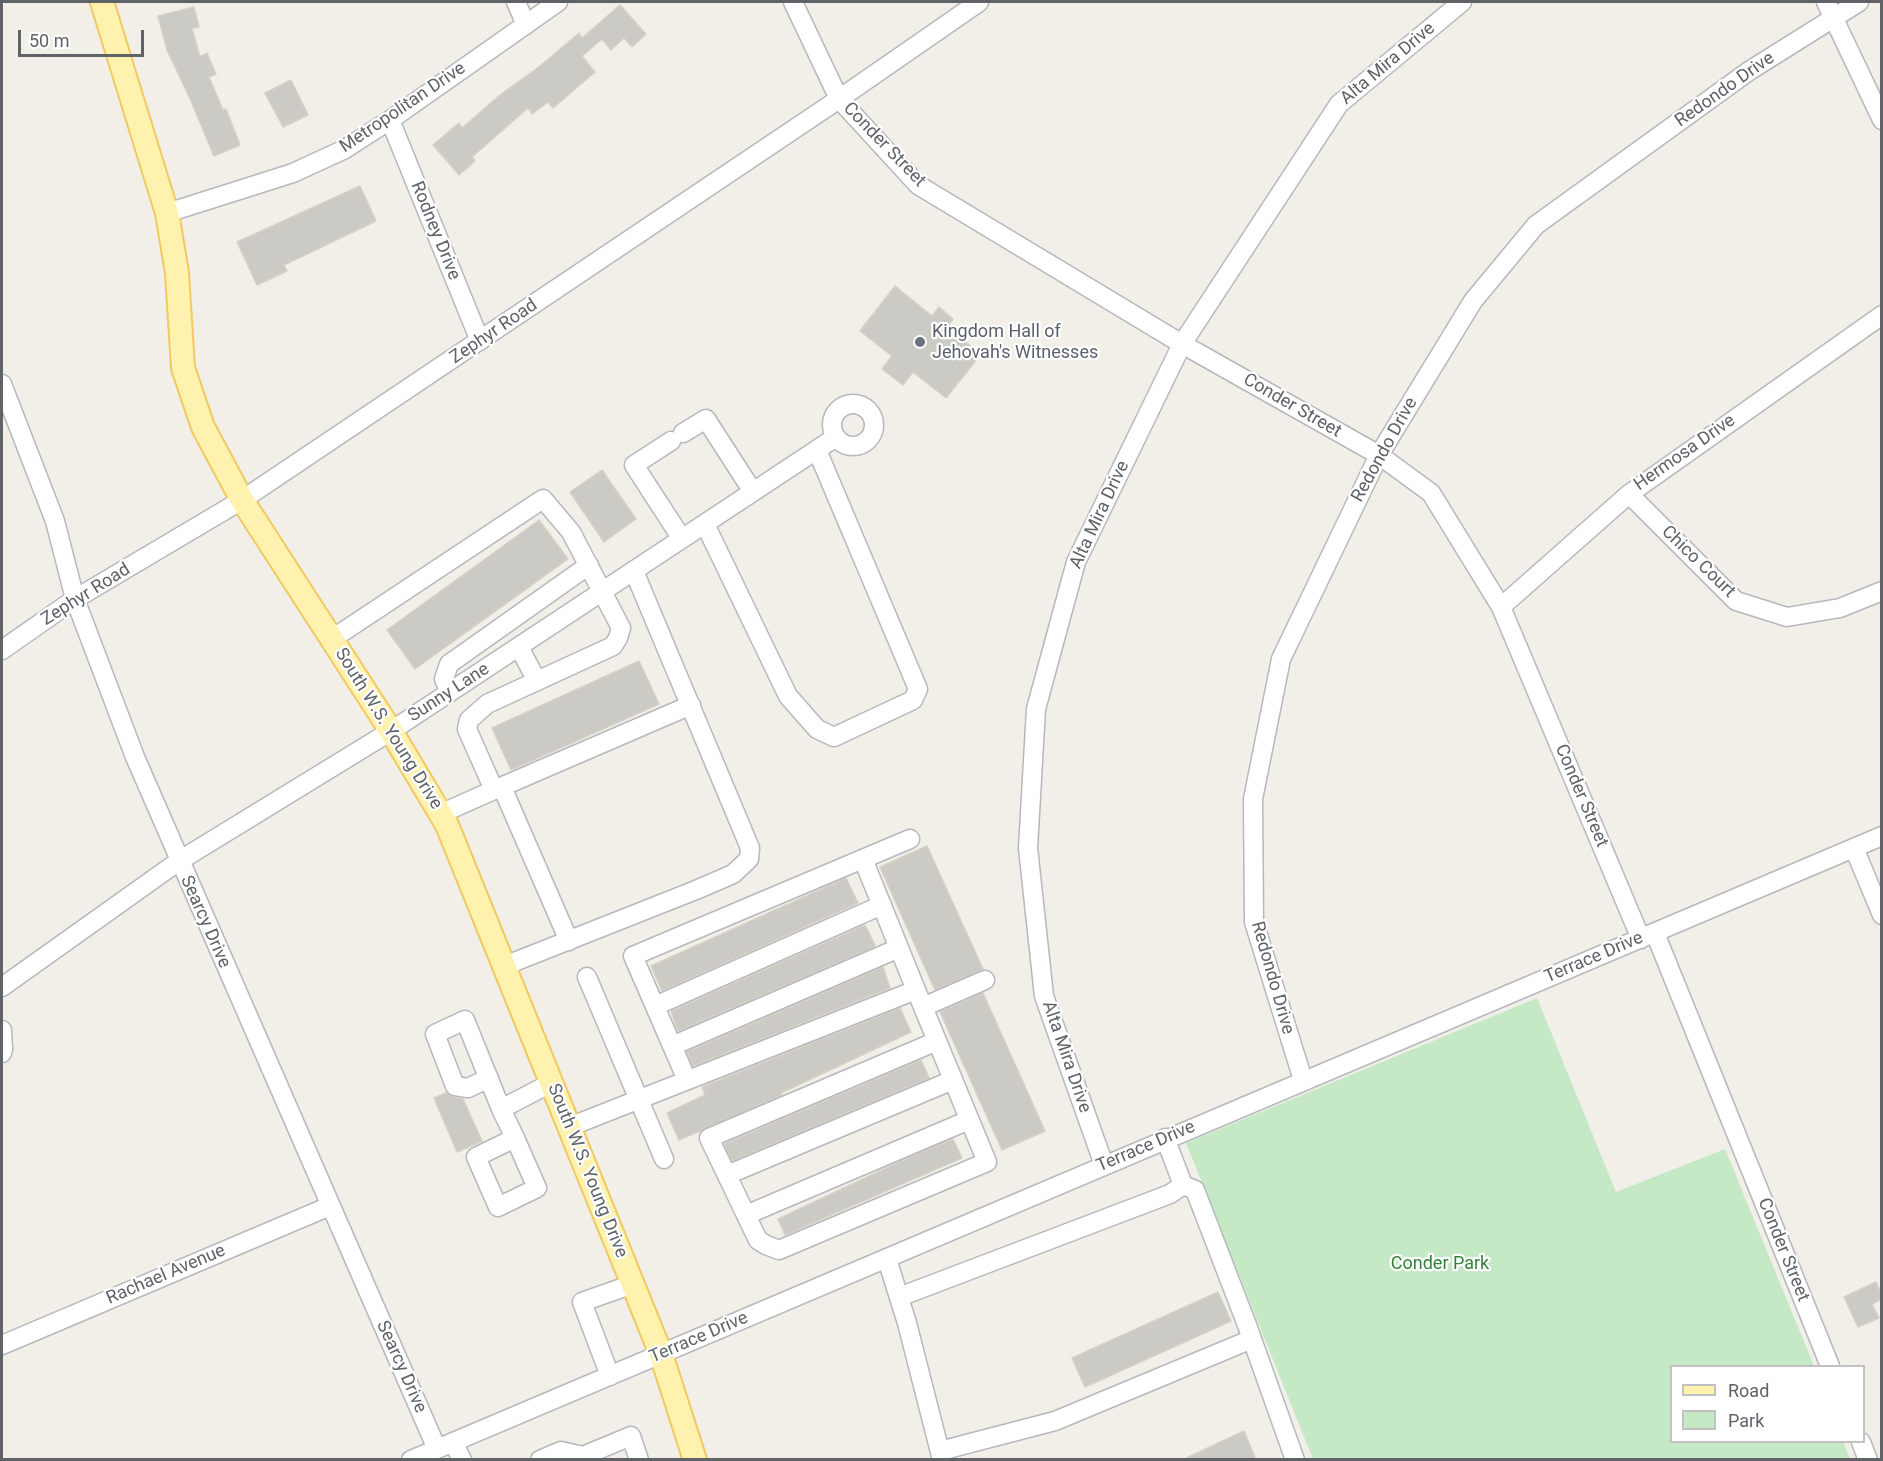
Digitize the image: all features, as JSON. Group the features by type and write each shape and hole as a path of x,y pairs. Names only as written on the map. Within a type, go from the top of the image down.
{"main road":[{"name":"South W.S. Young Drive","path":"102,2 167,213 177,273 183,368 203,427 242,500 392,731 447,825 661,1354 695,1460"}],"street":[{"path":"516,2 526,25"},
{"name":"Metropolitan Drive","path":"167,213 293,173 345,149 558,2"},
{"name":"Conder Street","path":"793,2 839,99 918,185 1182,344 1378,455 1431,493 1501,608 1648,936 1830,1365"},
{"name":"Zephyr Road","path":"2,650 75,599 242,500 839,99 979,2"},
{"name":"Alta Mira Drive","path":"1104,1165 1044,996 1028,848 1036,709 1076,562 1182,344 1339,104 1462,2"},
{"name":"Redondo Drive","path":"1303,1080 1254,922 1252,799 1281,659 1378,455 1473,301 1536,225 1830,10 1859,2"},
{"path":"1830,10 1881,120"},
{"name":"Rodney Drive","path":"390,120 480,341"},
{"name":"Hermosa Drive","path":"1501,608 1629,494 1881,315"},
{"name":"Searcy Drive","path":"2,384 55,520 75,599 135,757 179,861 330,1206 445,1445 462,1460"},
{"path":"682,539 634,465 706,419 753,492"},
{"name":"Sunny Lane","path":"2,987 179,861 392,731 836,437"},
{"path":"705,524 788,696 817,729 834,737 913,700 918,690 817,450"},
{"name":"Chico Court","path":"1629,494 1736,601 1787,617 1840,608 1881,591"},
{"path":"332,639 543,499 571,532 621,628 618,638 613,646 494,701 469,720 467,729 498,789 569,941"},
{"path":"450,692 444,679 449,664 590,565"},
{"path":"504,966 733,874 748,859 750,848 634,571"},
{"path":"556,588 573,611"},
{"path":"518,615 537,681"},
{"path":"477,643 494,701"},
{"path":"440,814 691,705"},
{"name":"Terrace Drive","path":"411,1460 1881,836"},
{"path":"687,1080 633,956 910,839"},
{"path":"1854,848 1881,915"},
{"path":"863,859 987,1162 779,1250 758,1240 709,1138 937,1041"},
{"path":"654,1006 882,905"},
{"path":"672,1046 899,948"},
{"path":"587,977 664,1159"},
{"path":"569,1127 687,1080 920,998 985,980"},
{"path":"2,1030 2,1053"},
{"path":"489,1078 514,1138"},
{"path":"727,1175 953,1080"},
{"path":"501,1109 551,1083"},
{"path":"746,1215 969,1120"},
{"path":"1165,1138 1183,1185 1195,1190 1252,1339 1294,1460"},
{"path":"899,1297 1170,1194 1183,1185"},
{"name":"Rachael Avenue","path":"2,1345 330,1206"},
{"path":"887,1258 941,1455 1054,1421 1252,1339"},
{"path":"610,1376 582,1302 633,1284"},
{"path":"540,1460 561,1451 584,1458 631,1436 639,1460"},
{"path":"1861,1443 1868,1460"}],"green space":[{"name":"Conder Park","path":"1537,998 1616,1192 1725,1149 1814,1365 1670,1365 1670,1443 1843,1443 1850,1459 1313,1459 1186,1143"}],"building":[{"path":"620,5 646,34 632,47 624,38 611,50 602,39 582,56 595,72 553,108 548,102 532,114 528,108 472,157 475,161 459,175 433,145 459,123 462,128 579,33 582,38"},
{"path":"194,7 199,27 192,28 200,57 207,53 216,74 209,77 223,110 226,109 240,145 214,156 167,50 158,16"},
{"path":"291,80 308,115 283,127 265,93"},
{"path":"360,186 376,221 284,265 287,271 257,285 237,242"},
{"name":"Kingdom Hall of Jehovah's Witnesses","path":"895,286 932,316 939,307 953,319 947,327 981,354 946,398 913,372 903,385 882,369 892,356 860,331"},
{"path":"602,470 636,519 604,542 570,492"},
{"path":"539,520 568,559 415,669 387,630"},
{"path":"639,661 659,704 511,770 492,728"},
{"path":"927,846 983,969 935,990 880,867"},
{"path":"846,878 858,903 662,991 651,966"},
{"path":"865,925 874,947 678,1031 671,1011"},
{"path":"883,967 890,988 693,1066 687,1052"},
{"path":"983,993 1045,1131 1002,1150 940,1012"},
{"path":"900,1008 911,1032 781,1093 782,1095 679,1140 667,1113 705,1095 702,1087"},
{"path":"921,1060 929,1078 732,1161 724,1144"},
{"path":"446,1093 463,1099 482,1141 457,1152 434,1098"},
{"path":"953,1139 962,1158 785,1235 778,1219"},
{"path":"1876,1282 1881,1299 1872,1304 1879,1318 1858,1327 1844,1297"},
{"path":"1218,1292 1231,1321 1085,1387 1072,1358"},
{"path":"1244,1431 1256,1460 1182,1460"}],"place":[{"name":"Kingdom Hall of Jehovah's Witnesses","path":"920,342"}]}
